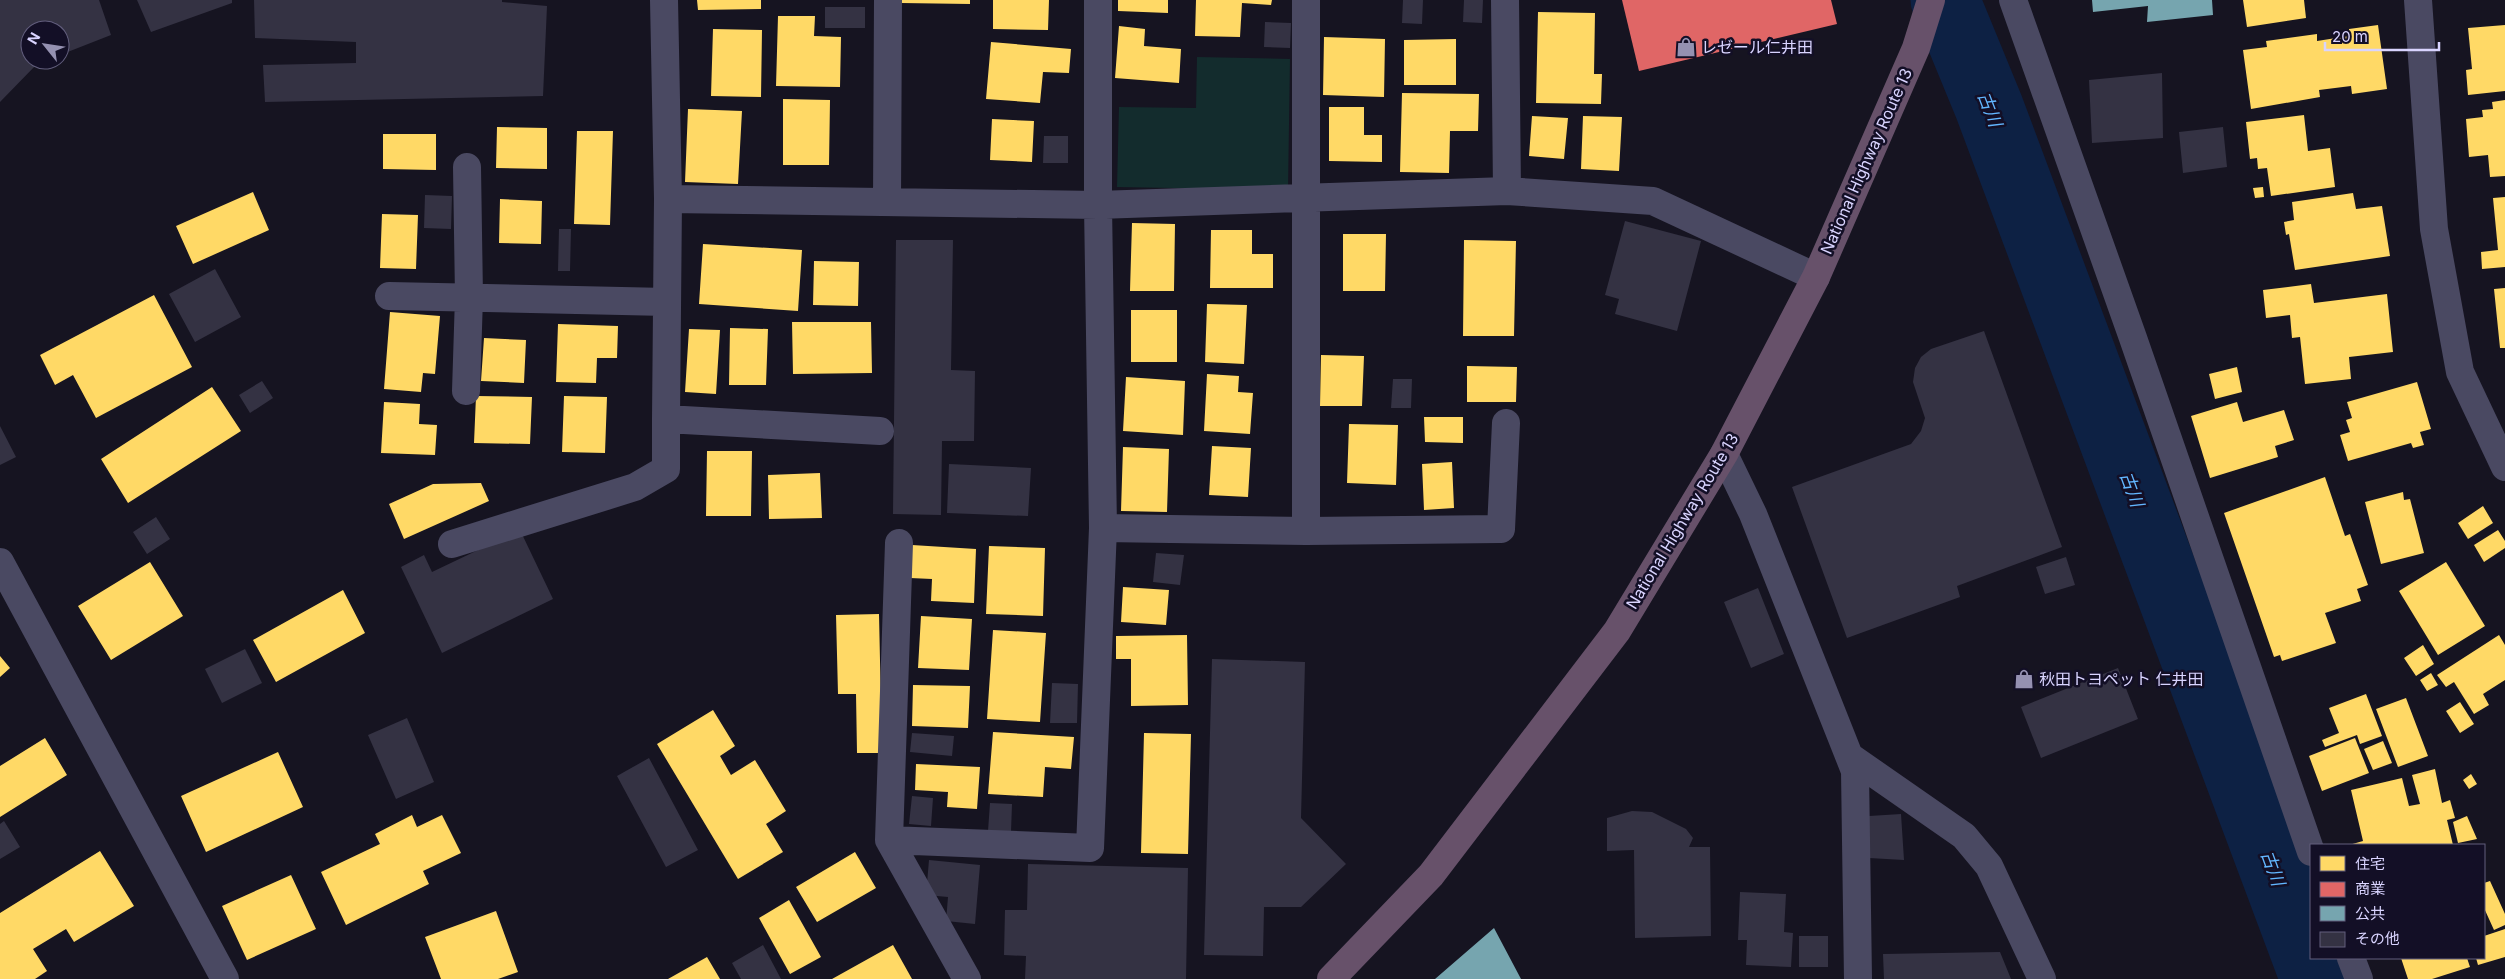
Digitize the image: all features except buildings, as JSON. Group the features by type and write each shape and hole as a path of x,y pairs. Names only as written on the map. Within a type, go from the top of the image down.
{"highway":[{"name":"National Highway Route 13","path":"1331,979 1431,876 1617,631 1724,454 1816,277 1916,48 1932,0"}],"street":[{"path":"452,544 635,487 666,469 668,199 664,0"},
{"path":"887,202 888,0"},
{"path":"889,840 1090,848 1103,528 1098,205 1098,0"},
{"path":"1306,0 1306,531"},
{"path":"1505,0 1507,192"},
{"path":"2013,0 2133,338 2310,849"},
{"path":"2418,0 2434,229 2460,372 2505,467"},
{"path":"466,391 469,298 467,166"},
{"path":"668,199 1098,205 1507,192 1653,200 1816,277"},
{"path":"389,296 667,302"},
{"path":"666,420 880,432"},
{"path":"1103,528 1306,531 1501,529 1506,423"},
{"path":"1724,454 1753,514 1855,771 1858,979"},
{"path":"899,543 889,840 966,979"},
{"path":"0,562 225,979"},
{"path":"1849,756 1964,836 1989,866 2042,979"},
{"path":"2351,959 2359,979"}],"green space":[{"path":"1197,57 1290,59 1288,190 1117,187 1119,107 1196,108"}],"waterway":[{"name":"古川","path":"1945,0 1989,107 2315,979"}],"place":[{"name":"レゼール仁井田","path":"1686,47"},
{"name":"秋田トヨペット 仁井田","path":"2024,679"}]}
